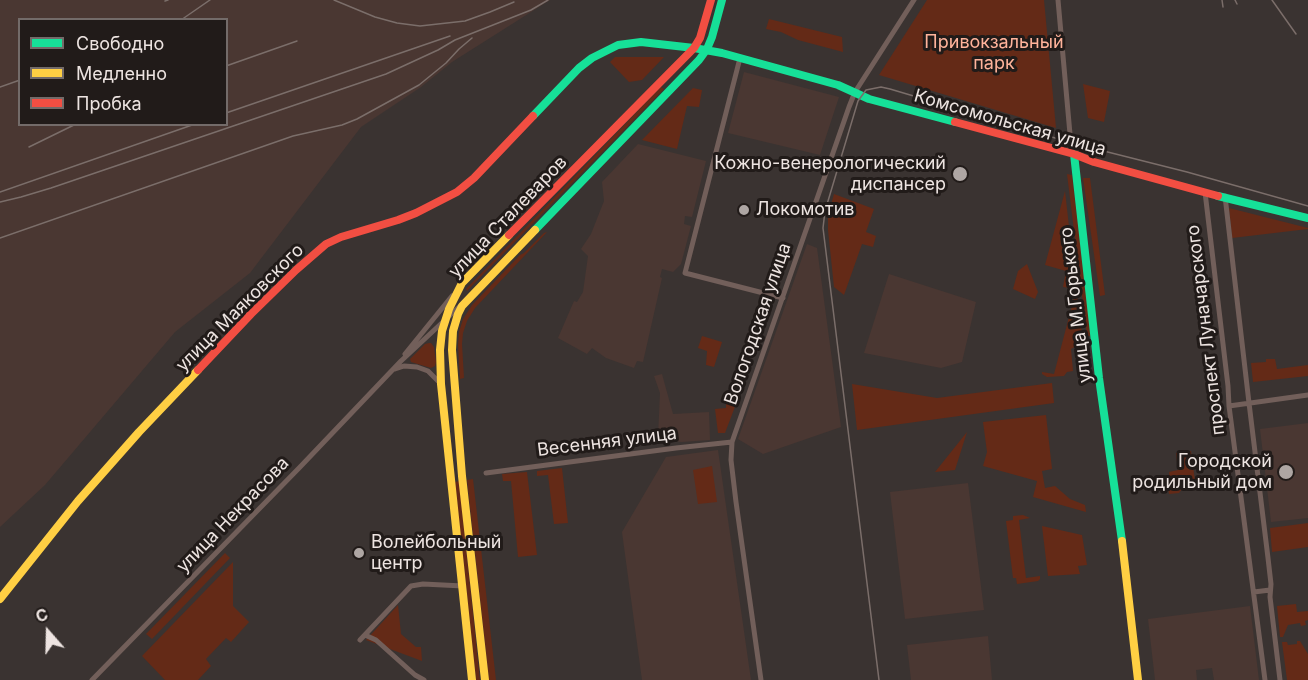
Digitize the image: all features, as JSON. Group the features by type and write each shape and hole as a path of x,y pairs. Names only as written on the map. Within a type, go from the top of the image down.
{"main road":[{"name":"улица Сталеваров","path":"472,680 441,384 440,350 445,319 462,283 694,48 700,38 711,0"},
{"name":"улица Сталеваров","path":"485,680 462,476 452,350 453,331 458,314 473,294 699,60 707,50 712,37 722,0"},
{"name":"улица Маяковского","path":"0,599 78,501 139,432 251,314 326,244 416,213 457,192 474,178 579,68 608,49 618,45 641,42 707,50"},
{"name":"Комсомольская улица","path":"707,50 838,85 869,99 1074,154 1094,162 1308,218"},
{"name":"улица М.Горького","path":"1074,154 1138,680"}],"street":[{"name":"Вологодская улица","path":"761,680 731,460 732,442 855,92 914,0"},
{"name":"улица М.Горького","path":"1058,0 1070,134 1074,154"},
{"path":"740,58 685,273 783,298"},
{"name":"проспект Луначарского","path":"1205,192 1229,406 1265,680"},
{"name":"проспект Луначарского","path":"1226,196 1280,680"},
{"path":"393,369 462,283"},
{"path":"393,369 473,294"},
{"path":"393,369 404,366 417,367 428,371 441,384"},
{"name":"улица Некрасова","path":"92,680 393,369"},
{"path":"1229,406 1308,395"},
{"name":"Весенняя улица","path":"486,473 732,442"},
{"path":"360,640 411,586 423,584 463,586"},
{"path":"1254,592 1270,590"},
{"path":"365,634 376,640 415,675 424,680"}],"shaded area":[{"path":"0,0 550,0 452,62 421,87 361,127 250,273 175,332 45,485 0,527"},
{"path":"744,72 839,97 820,155 728,133"},
{"path":"638,144 706,161 692,217 685,216 684,224 691,226 681,264 673,272 662,269 660,277 662,278 643,362 637,361 634,368 606,358 592,348 587,354 558,338 574,301 577,302 583,292 588,256 581,249 591,234 604,201 602,182"},
{"path":"807,244 817,248 841,427 763,454 738,439"},
{"path":"889,274 976,302 962,362 941,368 864,353"},
{"path":"662,374 673,414 709,412 710,440 681,442 658,437 660,393 654,376"},
{"name":"Городской родильный дом","path":"1308,423 1308,518 1271,522 1260,429"},
{"path":"718,450 751,680 642,680 622,532 666,457"},
{"path":"968,483 984,610 905,619 890,492"},
{"path":"1250,606 1259,680 1214,680 1212,668 1196,670 1197,680 1155,680 1148,619"},
{"path":"988,636 992,680 911,680 907,645"}],"green space":[{"name":"Привокзальный парк","path":"927,0 1044,0 1056,128 879,75"},
{"path":"769,19 842,37 843,52 766,29"},
{"path":"615,57 664,57 642,80 629,82 610,62"},
{"path":"1083,84 1110,91 1104,122 1088,118"},
{"path":"661,87 664,89 467,291 466,289"},
{"path":"693,88 702,90 699,107 687,106 677,149 642,140"},
{"path":"1067,174 1072,175 1090,336 1087,336"},
{"path":"1083,178 1090,178 1105,295 1100,296"},
{"path":"1065,191 1076,289 1063,287 1066,271 1045,265"},
{"path":"834,194 874,209 866,232 876,236 873,247 862,244 844,295 834,287 828,230 828,215"},
{"path":"1229,208 1308,228 1308,229 1232,238"},
{"path":"547,232 475,308 467,321 462,344 464,378 460,379 458,345 463,319 472,305 520,255"},
{"path":"1027,264 1038,292 1035,299 1013,289 1018,271"},
{"path":"1075,294 1077,294 1083,342 1071,349 1073,371 1067,372 1064,376 1047,377 1042,372 1054,374"},
{"path":"702,336 722,342 714,367 706,365 707,351 698,348"},
{"path":"431,343 434,347 435,366 431,368 411,362 410,359 425,344"},
{"path":"1266,359 1275,359 1277,369 1308,365 1308,376 1253,382 1251,363 1266,362"},
{"path":"1052,383 1054,403 857,430 852,384 937,398"},
{"path":"730,402 736,404 725,433 718,433 715,409 726,408 726,404"},
{"path":"1046,415 1052,469 1042,471 1045,488 1055,486 1070,499 1085,505 1086,512 1033,497 1037,481 983,466 987,452 983,422"},
{"path":"967,432 955,470 935,472"},
{"path":"1191,451 1195,481 1186,484 1179,493 1169,494 1167,482 1179,480 1170,481 1169,472 1178,470 1176,453"},
{"path":"712,466 717,502 698,504 693,470"},
{"path":"562,468 568,523 554,524 548,475 537,476 537,471"},
{"path":"527,472 537,555 518,557 511,481 503,481 502,474"},
{"path":"473,479 496,680 489,680 467,480"},
{"path":"459,481 480,680 476,680 455,482"},
{"path":"1023,515 1030,518 1019,520 1026,578 1040,576 1040,579 1017,584 1016,578 1013,578 1006,521 1013,520 1013,516"},
{"path":"1308,523 1308,547 1272,552 1270,528"},
{"path":"1042,526 1082,535 1087,565 1078,566 1080,574 1048,576"},
{"path":"225,553 230,558 152,639 146,634"},
{"path":"233,562 233,606 249,622 231,642 226,638 206,659 211,666 198,680 165,680 142,656"},
{"path":"1296,604 1297,612 1308,611 1306,625 1301,626 1300,623 1288,625 1283,637 1280,637 1277,606"},
{"path":"398,605 401,634 416,647 421,647 422,661 366,640"},
{"path":"1297,641 1300,641 1308,654 1308,680 1287,680 1282,642 1287,642 1288,645 1297,644"}],"tram line":[{"path":"879,680 823,228 825,211 858,101 866,90 881,87 890,89 1072,143 1308,206"}],"railway":[{"path":"184,18 210,0"},
{"path":"334,0 375,17 420,26 465,21 514,2"},
{"path":"0,202 51,188 386,74 455,40 531,10 548,0"},
{"path":"1222,0 1223,7"},
{"path":"1235,0 1237,4"},
{"path":"1272,0 1296,34"},
{"path":"228,112 450,36"},
{"path":"0,238 293,136 342,125 357,119 419,85 472,38"},
{"path":"228,65 297,41"},
{"path":"0,87 18,81"},
{"path":"29,147 72,126"},
{"path":"0,192 189,126"}],"traffic: fast":[{"path":"535,230 699,60 712,37 722,0"},
{"path":"533,116 579,68 592,58 618,45 641,42 722,53 838,85 869,99 955,122"},
{"path":"1074,154 1099,378 1122,541"},
{"path":"1218,196 1308,218"}],"traffic: slow":[{"path":"485,680 462,476 452,350 453,331 462,306 535,230"},
{"path":"472,680 441,384 440,350 442,331 449,309 462,283 509,235"},
{"path":"0,599 78,501 198,370"},
{"path":"1122,541 1138,680"}],"traffic: jam":[{"path":"509,235 694,48 700,38 711,0"},
{"path":"198,370 251,314 326,244 416,213 457,192 474,178 533,116"},
{"path":"955,122 1218,196"}],"place":[{"name":"Кожно-венерологический диспансер","path":"960,174"},
{"name":"Локомотив","path":"744,210"},
{"name":"Городской родильный дом","path":"1286,472"},
{"name":"Волейбольный центр","path":"359,553"}]}
